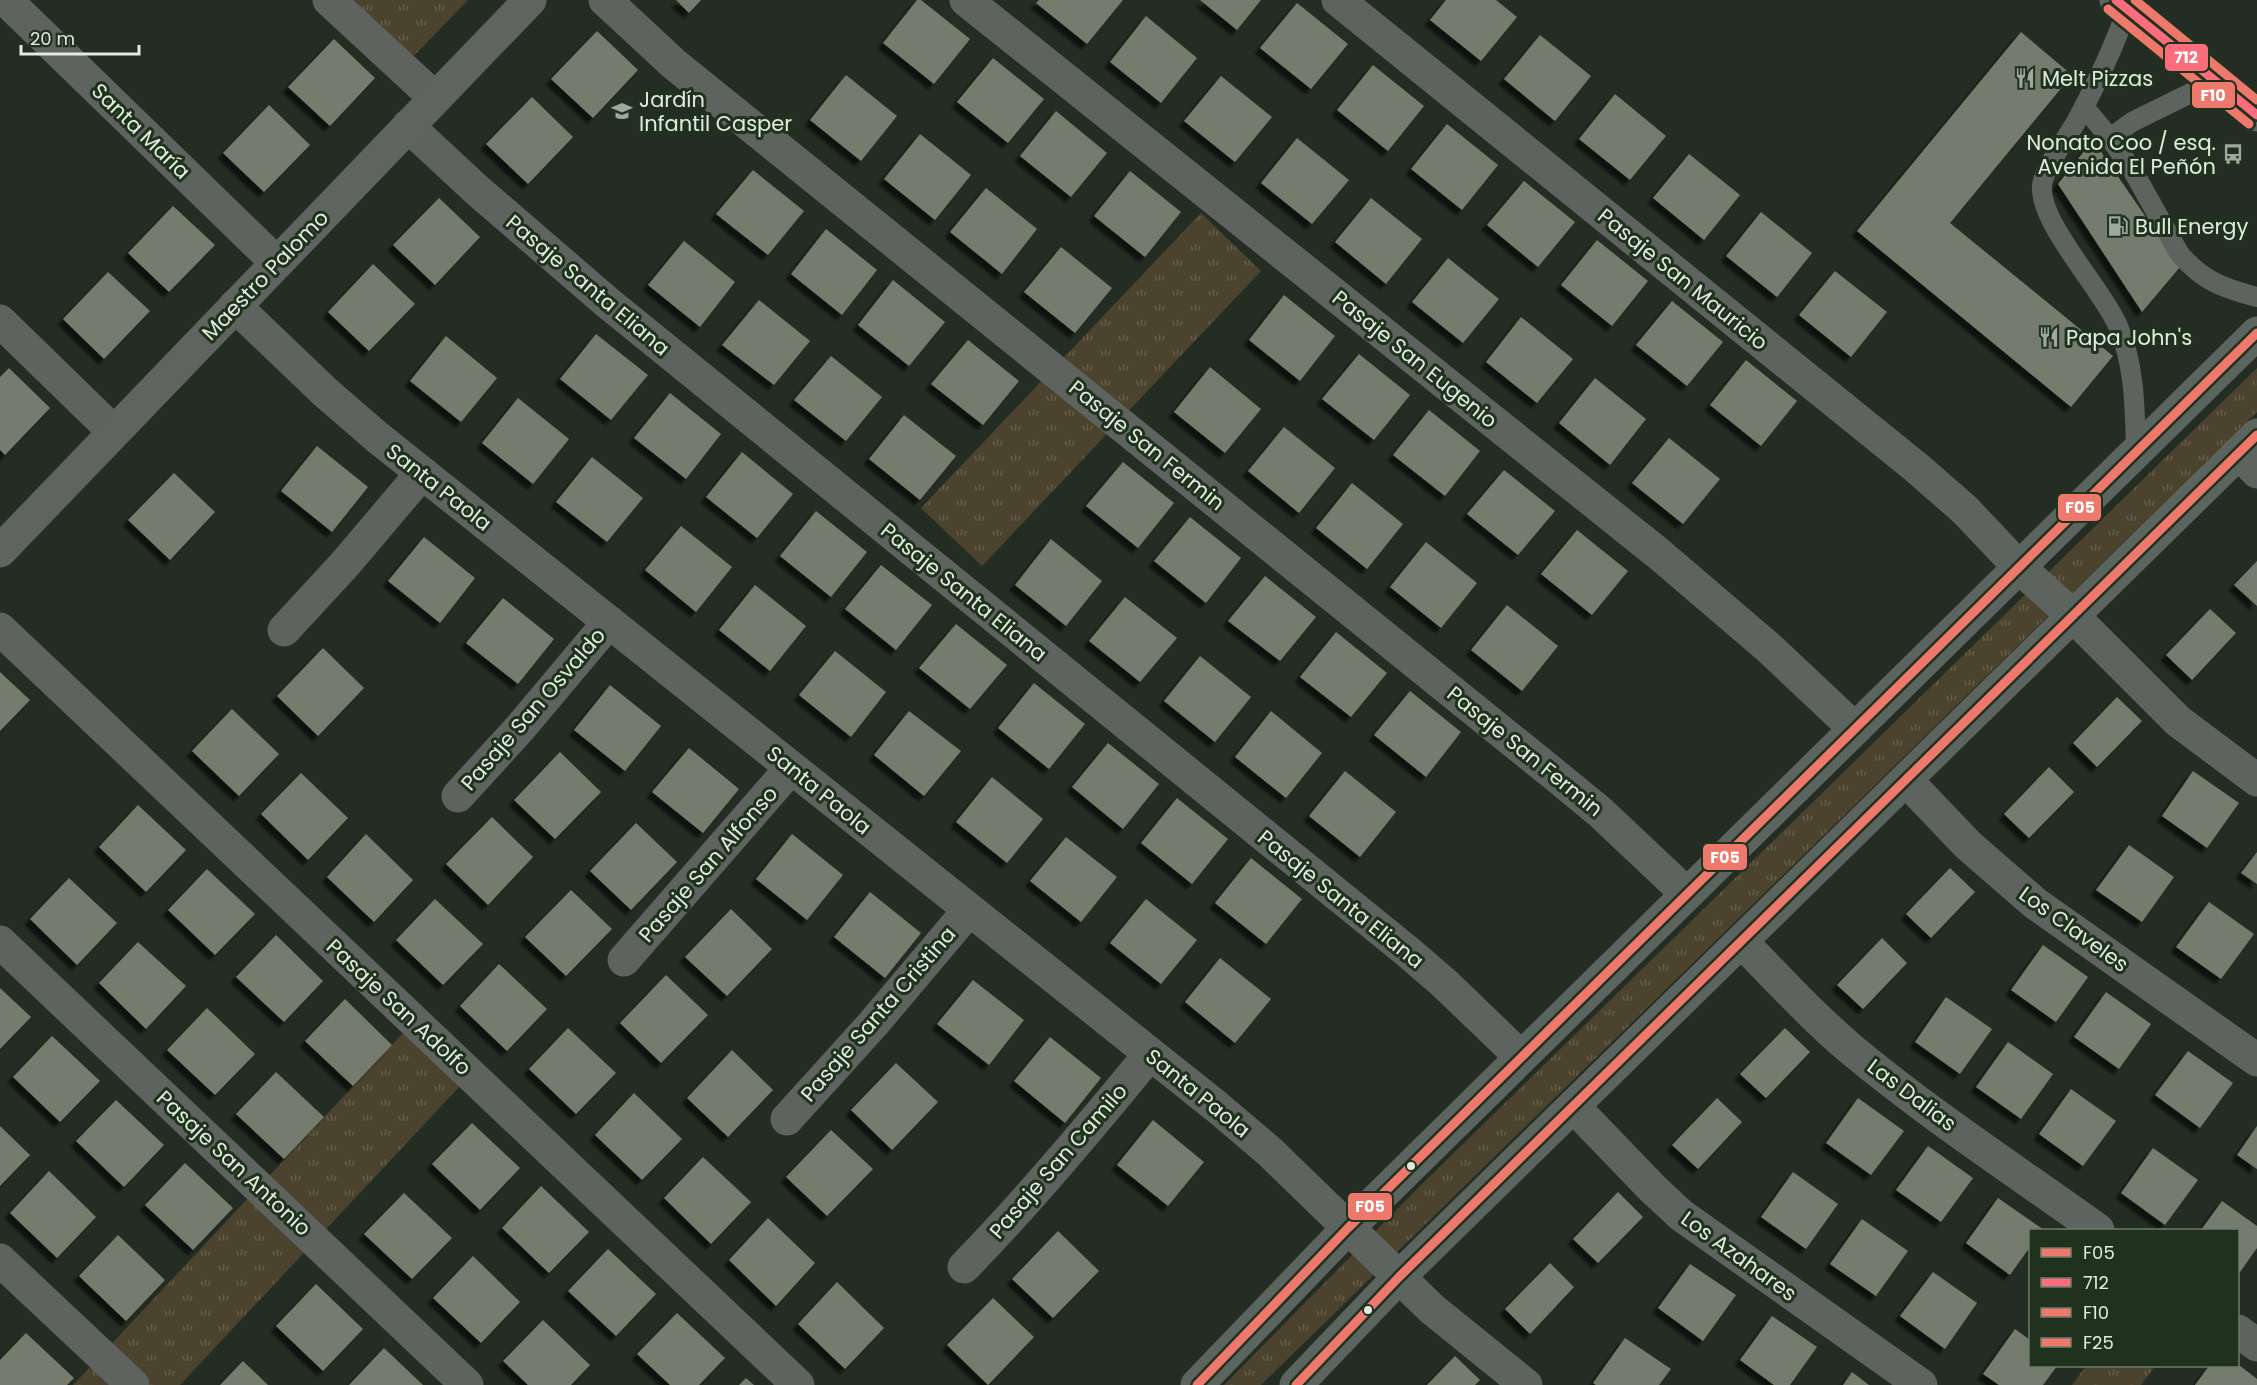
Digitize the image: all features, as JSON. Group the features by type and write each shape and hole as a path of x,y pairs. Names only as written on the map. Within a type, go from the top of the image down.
{"main road":[{"path":"1197,1385 1348,1227 2257,333"},
{"path":"1296,1385 1399,1277 2073,616 2251,453"}],"street":[{"name":"Santa María","path":"6,0 276,263"},
{"path":"329,0 435,98"},
{"name":"Maestro Palomo","path":"0,551 530,0"},
{"name":"Pasaje San Fermin","path":"605,0 674,64 1600,812 1687,894"},
{"name":"Pasaje San Eugenio","path":"966,0 1659,554 1768,648 1855,729"},
{"name":"Pasaje San Mauricio","path":"1338,0 1917,468 1965,510 2019,567 2073,616 2178,721 2257,780"},
{"path":"2122,5 2257,115"},
{"name":"Pasaje Santa Eliana","path":"408,126 487,199 608,303 1408,952 1521,1057"},
{"name":"Santa Paola","path":"235,306 325,392 422,473 1270,1152 1432,1309 1526,1385"},
{"path":"0,321 114,432"},
{"path":"284,630 345,564 422,473"},
{"name":"Pasaje San Osvaldo","path":"458,796 520,728 609,622"},
{"name":"Pasaje San Adolfo","path":"0,629 798,1385"},
{"name":"Pasaje San Alfonso","path":"624,960 791,768"},
{"name":"Los Claveles","path":"1905,780 1968,845 2036,904 2257,1060"},
{"name":"Pasaje Santa Cristina","path":"787,1119 873,1024 969,910"},
{"name":"Pasaje San Antonio","path":"0,942 467,1385"},
{"name":"Las Dalias","path":"1742,942 1806,1008 1851,1049 1898,1086 2097,1229"},
{"name":"Pasaje San Camilo","path":"964,1267 1054,1171 1150,1054"},
{"name":"Los Azahares","path":"1574,1107 1681,1215 1921,1385"},
{"path":"0,1260 133,1385"},
{"path":"2239,1332 2257,1345"}],"lane":[{"path":"2122,5 2114,46 2042,185 2044,205 2118,325 2130,366 2135,409 2136,452"},
{"path":"2110,138 2150,112 2215,81"},
{"path":"2084,106 2133,171 2179,253 2189,265 2215,285 2257,297"}],"green space":[{"path":"343,0 468,0 408,62"},
{"path":"1201,213 1261,271 982,566 921,508"},
{"path":"2257,368 2257,412 1261,1385 1224,1385 1417,1189"},
{"path":"404,1032 461,1085 180,1385 73,1385"},
{"path":"2085,1367 2154,1367 2141,1385 2072,1385"}],"building":[{"path":"676,0 701,0 689,13"},
{"path":"917,0 921,0 970,39 934,84 883,43"},
{"path":"1039,0 1123,0 1087,44 1036,3"},
{"path":"1200,0 1261,0 1237,30"},
{"path":"1446,0 1496,0 1517,17 1481,61 1430,20"},
{"path":"1297,3 1348,44 1311,89 1260,48"},
{"path":"1146,16 1197,58 1161,103 1110,62"},
{"path":"597,31 638,70 593,118 551,79"},
{"path":"2021,32 2072,75 1950,223 2113,356 2071,407 1857,231"},
{"path":"1540,35 1591,76 1555,121 1504,79"},
{"path":"334,39 375,78 330,126 288,87"},
{"path":"993,58 1044,99 1008,143 957,102"},
{"path":"1373,65 1424,106 1388,151 1337,110"},
{"path":"846,75 897,116 861,161 810,120"},
{"path":"1221,76 1272,117 1235,162 1184,121"},
{"path":"1615,94 1666,136 1630,180 1579,139"},
{"path":"532,97 573,137 528,184 486,144"},
{"path":"269,105 310,145 264,192 223,153"},
{"path":"1056,111 1107,153 1071,197 1020,156"},
{"path":"1447,124 1498,165 1462,210 1411,169"},
{"path":"920,134 971,175 935,220 884,179"},
{"path":"1297,138 1349,180 1312,224 1261,183"},
{"name":"Bull Energy","path":"2093,140 2180,267 2142,312 2058,184"},
{"path":"1689,154 1740,195 1704,240 1653,198"},
{"path":"753,170 804,211 768,255 716,214"},
{"path":"1130,171 1181,212 1145,257 1094,216"},
{"path":"1524,181 1575,222 1538,267 1487,225"},
{"path":"986,188 1037,229 1002,274 950,232"},
{"path":"439,198 480,237 435,285 393,245"},
{"path":"1371,198 1422,239 1386,284 1335,242"},
{"path":"173,206 215,245 169,292 128,253"},
{"path":"1761,212 1812,253 1777,297 1726,256"},
{"path":"826,229 877,270 842,315 791,274"},
{"path":"1597,240 1648,281 1612,326 1561,285"},
{"path":"684,241 735,282 700,327 648,285"},
{"path":"1061,247 1112,288 1075,333 1024,292"},
{"path":"1448,258 1499,299 1463,343 1412,302"},
{"path":"373,264 415,304 369,351 328,312"},
{"path":"1835,271 1887,312 1851,357 1799,315"},
{"path":"108,272 150,311 104,359 63,319"},
{"path":"893,280 945,322 909,366 858,325"},
{"path":"1284,295 1335,336 1300,381 1249,340"},
{"path":"759,300 810,341 774,385 722,345"},
{"path":"1672,301 1723,342 1687,386 1636,345"},
{"path":"1521,317 1573,359 1537,403 1486,362"},
{"path":"596,334 648,375 611,420 560,379"},
{"path":"446,336 497,378 461,422 410,381"},
{"path":"968,340 1019,381 983,425 931,384"},
{"path":"1359,354 1410,395 1374,440 1322,399"},
{"path":"831,356 882,397 846,441 794,400"},
{"path":"1746,360 1797,401 1761,446 1710,405"},
{"path":"1210,367 1261,409 1225,453 1174,412"},
{"path":"9,368 50,408 5,455 0,450 0,377"},
{"path":"1595,378 1646,419 1610,465 1559,423"},
{"path":"670,393 721,434 686,479 634,438"},
{"path":"518,398 569,439 533,484 482,443"},
{"path":"1429,410 1480,451 1445,496 1393,455"},
{"path":"904,415 956,456 920,500 869,459"},
{"path":"1284,427 1335,468 1299,513 1248,471"},
{"path":"1669,438 1720,479 1683,524 1632,483"},
{"path":"317,446 368,487 332,532 281,491"},
{"path":"742,452 793,494 757,538 706,497"},
{"path":"592,457 643,498 607,542 556,502"},
{"path":"1123,462 1174,503 1138,548 1086,506"},
{"path":"1504,470 1555,511 1518,555 1467,514"},
{"path":"174,473 215,512 170,560 128,520"},
{"path":"1352,483 1403,524 1367,569 1316,528"},
{"path":"816,511 867,552 831,597 780,556"},
{"path":"1190,517 1241,558 1206,603 1154,561"},
{"path":"681,526 732,567 696,612 645,570"},
{"path":"1577,530 1628,571 1592,615 1541,574"},
{"path":"424,537 475,578 440,623 388,581"},
{"path":"1051,539 1102,581 1066,626 1015,585"},
{"path":"1426,542 1477,583 1441,628 1390,587"},
{"path":"2257,561 2257,606 2234,585"},
{"path":"881,565 932,605 896,650 845,609"},
{"path":"1265,576 1316,617 1280,661 1228,621"},
{"path":"755,585 806,626 770,671 719,630"},
{"path":"1125,597 1177,638 1140,682 1089,641"},
{"path":"503,598 554,639 518,684 466,643"},
{"path":"1507,605 1558,646 1522,691 1471,650"},
{"path":"2210,609 2236,633 2192,680 2166,655"},
{"path":"956,624 1007,665 970,709 919,668"},
{"path":"1336,632 1387,673 1351,717 1300,677"},
{"path":"323,648 364,688 318,736 277,696"},
{"path":"835,651 886,692 851,737 799,695"},
{"path":"1200,656 1251,697 1215,742 1164,701"},
{"path":"0,672 30,700 0,731"},
{"path":"1034,683 1085,724 1049,769 998,728"},
{"path":"610,685 661,726 625,771 574,730"},
{"path":"1410,691 1461,732 1426,777 1374,735"},
{"path":"2117,697 2142,721 2097,767 2073,743"},
{"path":"232,709 279,754 239,796 192,751"},
{"path":"909,711 961,751 924,796 874,755"},
{"path":"1271,711 1322,753 1286,798 1235,757"},
{"path":"1108,743 1159,784 1123,829 1072,787"},
{"path":"689,748 739,789 703,833 652,792"},
{"path":"560,752 601,792 555,839 514,800"},
{"path":"2049,767 2074,792 2029,838 2004,814"},
{"path":"1345,771 1396,812 1360,857 1309,816"},
{"path":"2193,771 2239,803 2207,848 2162,816"},
{"path":"301,773 348,818 308,860 261,814"},
{"path":"992,777 1043,819 1007,863 956,822"},
{"path":"1177,798 1228,839 1192,884 1141,843"},
{"path":"138,805 186,850 146,892 99,847"},
{"path":"492,817 533,857 488,905 446,864"},
{"path":"636,823 677,862 631,910 590,871"},
{"path":"366,834 413,880 374,922 327,877"},
{"path":"792,834 843,875 807,920 756,879"},
{"path":"1066,837 1117,877 1081,922 1030,881"},
{"path":"2129,845 2174,877 2142,922 2096,890"},
{"path":"2257,852 2257,884 2241,873"},
{"path":"1251,858 1302,899 1266,944 1215,903"},
{"path":"1950,868 1975,892 1931,938 1906,914"},
{"path":"207,869 255,914 215,955 168,910"},
{"path":"69,878 117,923 77,965 30,919"},
{"path":"571,890 612,929 566,976 525,937"},
{"path":"870,892 921,933 885,978 834,937"},
{"path":"435,899 483,944 443,985 396,940"},
{"path":"1146,899 1197,940 1161,984 1110,943"},
{"path":"2209,902 2254,934 2221,979 2176,947"},
{"path":"731,909 772,949 727,996 685,957"},
{"path":"276,935 323,981 284,1022 236,977"},
{"path":"1882,938 1907,963 1863,1009 1837,985"},
{"path":"138,942 186,986 146,1029 99,983"},
{"path":"2043,945 2088,977 2056,1022 2011,990"},
{"path":"1220,958 1271,999 1235,1043 1185,1002"},
{"path":"499,964 547,1009 507,1051 460,1006"},
{"path":"666,975 708,1015 661,1063 620,1023"},
{"path":"973,980 1024,1020 989,1065 937,1024"},
{"path":"0,988 31,1017 0,1049"},
{"path":"2106,992 2151,1024 2119,1069 2074,1037"},
{"path":"1946,997 1992,1029 1960,1074 1915,1042"},
{"path":"345,999 392,1045 353,1086 305,1041"},
{"path":"207,1008 255,1054 215,1095 167,1050"},
{"path":"568,1028 616,1073 576,1114 529,1069"},
{"path":"1785,1028 1810,1052 1766,1098 1740,1074"},
{"path":"52,1036 100,1081 60,1122 13,1077"},
{"path":"1050,1037 1101,1078 1065,1123 1014,1081"},
{"path":"2008,1042 2053,1074 2021,1119 1976,1087"},
{"path":"732,1050 773,1090 728,1137 687,1098"},
{"path":"2188,1051 2233,1083 2200,1128 2155,1095"},
{"path":"896,1063 938,1102 892,1150 851,1110"},
{"path":"276,1072 324,1117 284,1159 236,1114"},
{"path":"2071,1089 2116,1121 2083,1166 2039,1134"},
{"path":"634,1093 682,1139 642,1180 595,1135"},
{"path":"1717,1098 1742,1122 1698,1169 1672,1145"},
{"path":"1858,1098 1904,1131 1871,1175 1826,1143"},
{"path":"116,1100 164,1145 124,1187 76,1141"},
{"path":"1153,1120 1204,1162 1168,1206 1117,1165"},
{"path":"472,1123 520,1168 480,1210 432,1164"},
{"path":"0,1126 30,1155 0,1186"},
{"path":"2257,1126 2257,1169 2237,1155"},
{"path":"831,1130 873,1169 827,1216 786,1177"},
{"path":"1928,1146 1973,1178 1941,1222 1896,1190"},
{"path":"2153,1148 2198,1180 2165,1225 2121,1193"},
{"path":"703,1157 751,1202 711,1244 664,1198"},
{"path":"185,1163 233,1208 193,1250 145,1205"},
{"path":"49,1171 96,1217 57,1258 10,1213"},
{"path":"1793,1172 1838,1204 1806,1249 1761,1217"},
{"path":"541,1186 589,1232 549,1273 502,1228"},
{"path":"1618,1192 1643,1217 1598,1263 1573,1239"},
{"path":"404,1193 452,1238 412,1279 364,1234"},
{"path":"1998,1198 2043,1229 2029,1229 2029,1248 2010,1275 1966,1243"},
{"path":"2222,1201 2257,1226 2257,1248 2239,1274 2239,1229 2202,1229"},
{"path":"768,1218 815,1263 776,1306 729,1260"},
{"path":"1862,1219 1908,1251 1876,1296 1830,1264"},
{"path":"1058,1231 1099,1271 1053,1318 1012,1279"},
{"path":"118,1235 165,1280 126,1321 79,1276"},
{"path":"608,1249 656,1294 616,1336 568,1291"},
{"path":"473,1256 520,1302 481,1343 433,1298"},
{"path":"1550,1263 1574,1287 1530,1334 1505,1309"},
{"path":"1690,1264 1736,1295 1703,1341 1658,1308"},
{"path":"1933,1272 1977,1303 1945,1349 1900,1316"},
{"path":"837,1282 884,1328 845,1369 798,1324"},
{"path":"316,1284 363,1329 323,1371 276,1326"},
{"path":"993,1298 1034,1337 988,1385 947,1345"},
{"path":"677,1313 725,1358 699,1385 670,1385 637,1354"},
{"path":"1772,1316 1817,1347 1790,1385 1774,1385 1740,1360"},
{"path":"543,1320 590,1365 571,1385 528,1385 503,1361"},
{"path":"2015,1329 2029,1339 2029,1367 2056,1367 2043,1385 1999,1385 1983,1374"},
{"path":"26,1333 74,1378 67,1385 0,1385 0,1360"},
{"path":"1625,1338 1671,1369 1659,1385 1596,1385 1593,1383"},
{"path":"384,1348 423,1385 349,1385"},
{"path":"1455,1356 1480,1380 1475,1385 1427,1385"},
{"path":"243,1361 268,1385 220,1385"},
{"path":"2239,1365 2257,1379 2257,1385 2195,1385 2208,1367 2239,1367"},
{"path":"1852,1372 1869,1385 1843,1385"},
{"path":"746,1378 754,1385 739,1385"}],"transit line":[{"name":"712","path":"2116,0 2257,115"},
{"name":"F25","path":"2135,0 2257,100"},
{"name":"F10","path":"2108,9 2249,124"},
{"name":"F05","path":"1197,1385 1348,1228 2257,333"},
{"name":"F05","path":"1296,1385 1399,1277 2257,435"}],"place":[{"name":"Melt Pizzas","path":"2025,78"},
{"name":"Jardín Infantil Casper","path":"622,111"},
{"name":"Nonato Coo / esq. Avenida El Peñón","path":"2233,154"},
{"name":"Bull Energy","path":"2118,226"},
{"name":"Papa John's","path":"2049,337"}]}
